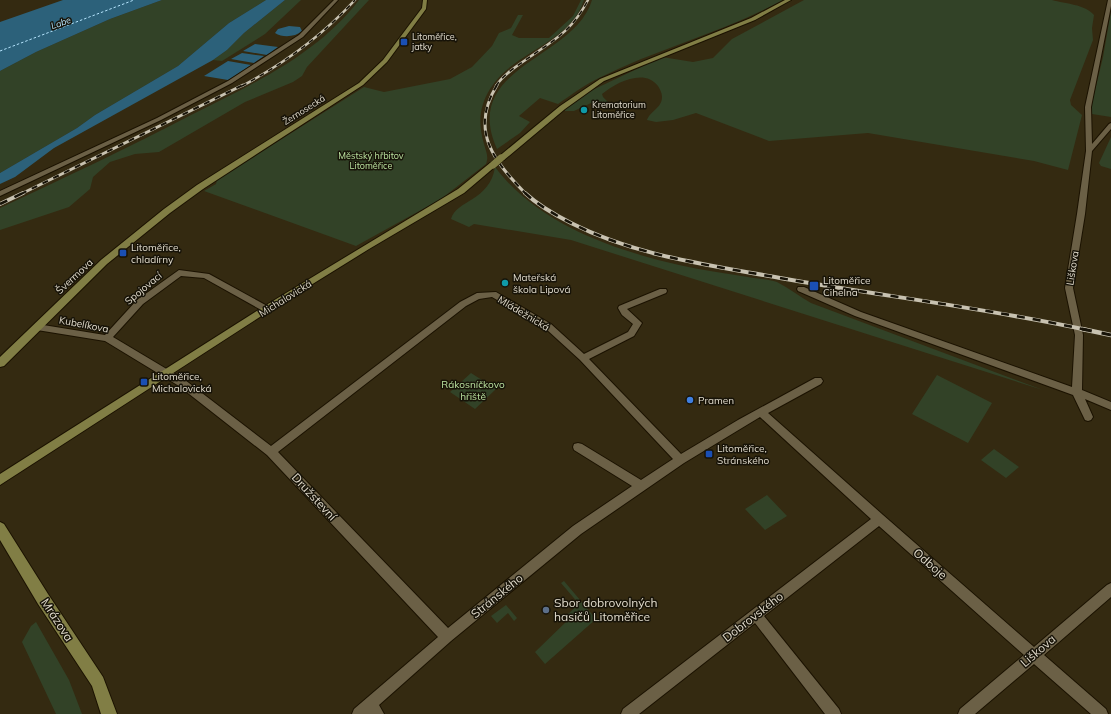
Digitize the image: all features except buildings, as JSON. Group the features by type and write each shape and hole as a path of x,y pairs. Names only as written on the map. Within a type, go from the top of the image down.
{"street":[{"path":"0,194 159,119 230,82 301,36 336,0"},
{"name":"Žernosecká","path":"167,211 200,187 361,84 386,61 424,8 425,0"},
{"name":"Michalovická","path":"0,480 266,309 366,247 461,191 582,92 602,80 753,19 789,0"},
{"name":"Liškova","path":"1088,417 1077,392 1079,335 1069,288 1089,151 1088,107 1110,0"},
{"path":"1089,151 1111,125"},
{"name":"Švermova","path":"0,363 104,262 167,211"},
{"name":"Spojovací","path":"107,338 140,302 179,273 206,276 266,309"},
{"path":"801,289 858,314 1077,392 1111,406"},
{"path":"583,358 632,334 638,323 625,313 622,308 663,292"},
{"name":"Mládežnická","path":"271,452 463,304 477,296 494,294 548,326 583,358 680,460"},
{"name":"Kubelíkova","path":"36,327 107,338 167,374"},
{"name":"Družstevní","path":"167,374 182,382 271,452 447,637"},
{"name":"Stránského","path":"359,714 374,709 447,637 576,530 680,460 761,412 818,381"},
{"name":"Odboje","path":"761,412 879,519 1101,714"},
{"path":"578,447 641,486"},
{"name":"Dobrovského","path":"628,714 879,519"},
{"name":"Mrázova","path":"0,528 43,599 98,682 110,714"},
{"name":"Liškova","path":"965,714 1111,589"},
{"path":"756,615 834,714"}],"green space":[{"path":"162,0 266,0 229,23 178,66 0,173 0,71 36,52 110,19"},
{"path":"285,0 301,0 265,34 222,61 213,60 227,50 244,33"},
{"path":"359,0 369,0 307,67 302,76 293,82 245,102 159,152 135,154 110,162 93,177 90,189 69,207 0,230 0,208 120,151 237,92 282,67 323,37 342,20"},
{"name":"Městský hřbitov Litoměřice","path":"581,0 584,0 577,15 567,27 512,65 500,76 490,89 484,102 480,122 487,156 486,164 441,199 356,246 204,191 216,184 217,180 364,87 384,92 450,79 472,67 492,46 499,33 511,28 518,15 523,15 512,35 519,38 549,38 573,16"},
{"path":"592,0 783,0 715,31 622,67 588,84 558,104 540,98 519,116 530,122 520,133 497,149 490,121 494,99 506,81 564,37 581,20"},
{"path":"804,0 1052,0 1080,6 1090,11 1094,15 1092,28 1093,40 1070,100 1071,105 1082,115 1068,170 1034,161 868,133 769,141 696,113 673,120 656,122 647,120 660,104 662,94 658,86 652,81 646,78 638,77 622,81 602,94 614,108 605,109 591,103 574,111 565,111 565,109 584,94 662,57 693,62 713,58 732,39"},
{"path":"1111,11 1111,117 1092,114 1091,107 1103,57"},
{"path":"1111,137 1111,169 1101,166 1099,163"},
{"path":"495,167 512,187 532,204 554,219 602,242 654,259 679,265 777,282 811,303 1043,390 571,240 474,224 469,227 451,219 459,208 487,187 492,178"},
{"name":"Rákosníčkovo hřiště","path":"471,373 496,389 475,409 450,392"},
{"path":"937,375 992,403 968,443 912,414"},
{"path":"994,449 1019,467 1006,478 981,460"},
{"path":"767,495 787,516 765,530 745,509"},
{"path":"564,581 596,619 545,664 535,652 569,619 567,615 579,604 561,583"},
{"path":"506,605 517,618 514,621 508,613 497,623 491,616"},
{"path":"36,622 69,680 82,714 56,714 22,642 31,626"}],"water":[{"name":"Labe","path":"63,0 162,0 110,19 36,52 0,71 0,22"},
{"path":"266,0 285,0 244,33 227,50 213,60 54,148 15,177 0,184 0,173 178,66 229,23"},
{"path":"289,26 300,27 302,31 296,35 289,36 282,36 275,33 278,29"},
{"path":"255,44 278,47 267,55 243,51"},
{"path":"242,53 264,56 254,63 231,59"},
{"path":"228,61 251,65 228,80 204,76"}],"ferry route":[{"path":"0,51 134,0"}],"railway":[{"path":"242,86 273,68 302,48 316,37 355,0"},
{"path":"496,86 508,72 552,42 568,29 582,11 588,0"},
{"path":"21,194 243,85"},
{"path":"497,85 489,102 485,117 485,131 495,157 504,170 525,193"},
{"path":"0,204 23,193"},
{"path":"525,193 535,202 553,213 596,234 621,244 673,258 727,269 1011,315 1087,330"},
{"path":"1082,329 1111,335"}],"place":[{"name":"Litoměřice, jatky","path":"404,42"},
{"name":"Krematorium Litoměřice","path":"584,110"},
{"name":"Litoměřice, chladírny","path":"123,253"},
{"name":"Mateřská škola Lipová","path":"505,283"},
{"name":"Litoměřice Cihelna","path":"814,286"},
{"name":"Litoměřice, Michalovická","path":"144,382"},
{"name":"Pramen","path":"690,400"},
{"name":"Litoměřice, Stránského","path":"709,454"},
{"name":"Sbor dobrovolných hasičů Litoměřice","path":"546,610"}]}
